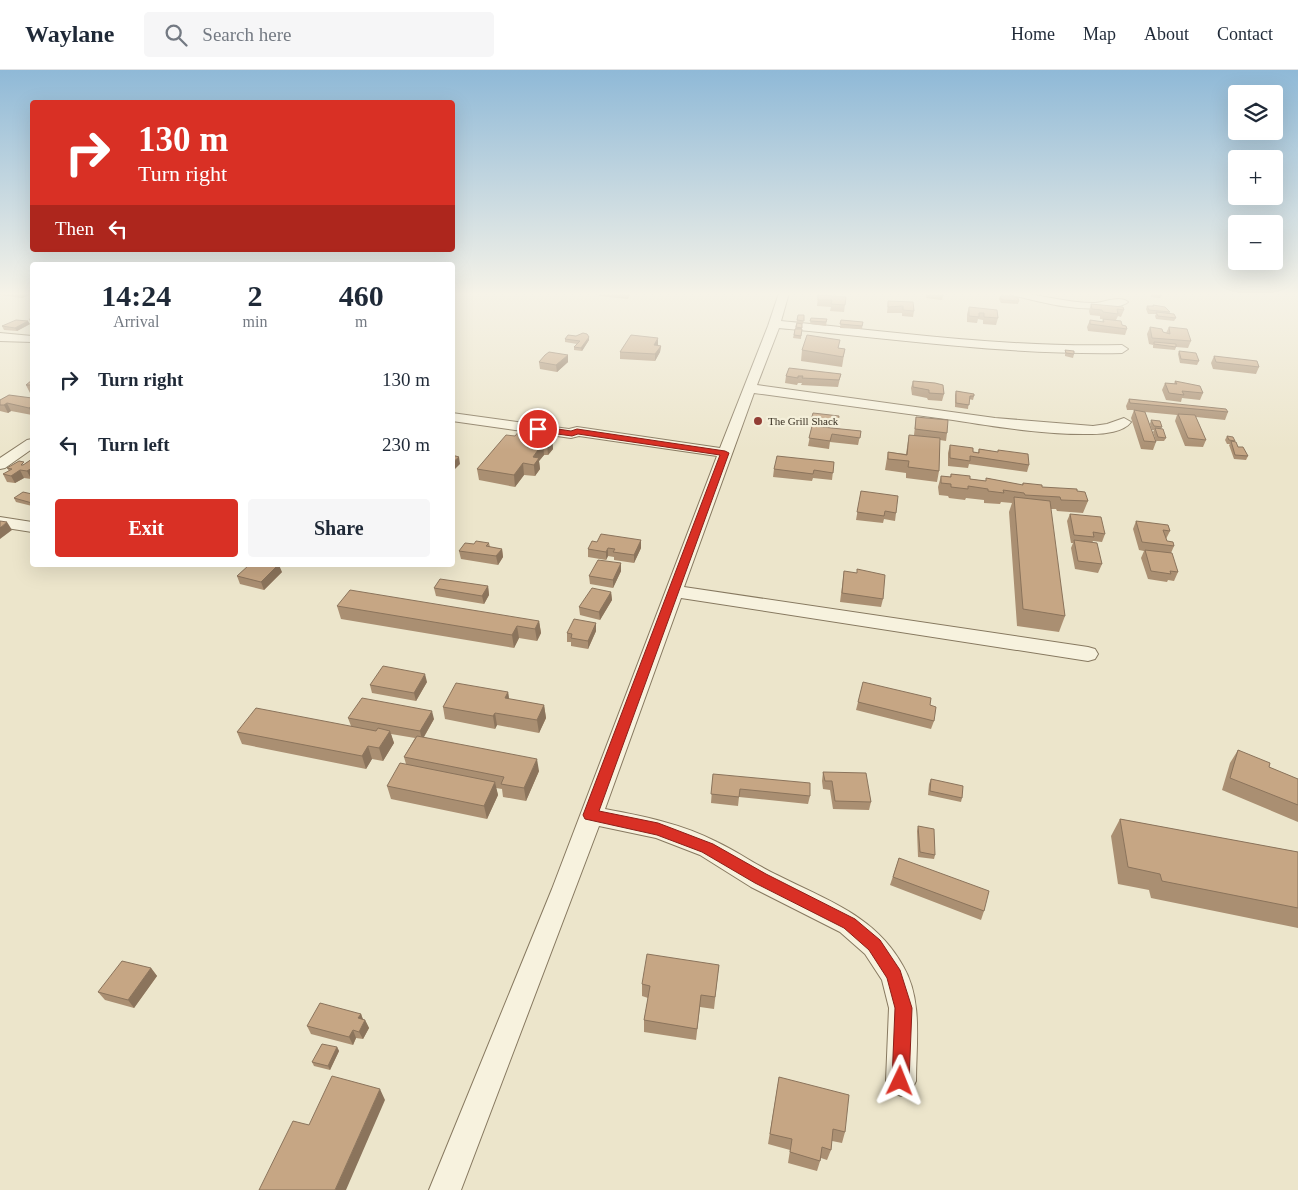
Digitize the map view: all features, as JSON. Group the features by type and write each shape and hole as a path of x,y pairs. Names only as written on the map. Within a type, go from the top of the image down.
{"street":[{"path":"445,1190 560,898 766,345"},
{"path":"997,345 1074,350 1122,349"},
{"path":"749,388 995,422 1069,429 1093,430 1110,428 1124,422"},
{"path":"455,417 572,434 577,431 725,453"},
{"path":"0,465 30,444"},
{"path":"0,522 30,527"},
{"path":"673,591 1088,654"},
{"path":"590,815 658,829 708,848 760,878 849,924 874,945 894,975 903,1008 900,1081"}],"building":[{"path":"576,345 583,345 581,348 574,347"},
{"path":"624,345 661,346 655,354 620,352"},
{"path":"804,345 839,345 838,348 845,349 843,357 802,350"},
{"path":"1065,350 1074,351 1074,354 1066,353"},
{"path":"1179,351 1196,353 1199,361 1181,359"},
{"path":"549,352 568,355 556,365 539,362"},
{"path":"1214,356 1257,361 1259,367 1216,362"},
{"path":"789,368 841,374 839,380 802,378 803,376 798,376 798,378 786,376"},
{"path":"913,381 943,385 944,394 929,393 929,390 913,387"},
{"path":"1175,381 1200,386 1203,393 1182,391 1184,395 1169,393 1165,383 1177,384"},
{"path":"956,391 974,394 974,396 970,396 969,405 956,403"},
{"path":"9,395 30,398 30,407 7,403 0,405 0,400"},
{"path":"1129,399 1226,409 1228,412 1130,403"},
{"path":"1134,410 1145,412 1156,442 1144,441"},
{"path":"813,413 839,416 838,423 811,420"},
{"path":"1178,414 1195,415 1206,440 1188,438"},
{"path":"916,417 948,420 947,433 915,429"},
{"path":"1151,420 1160,421 1162,427 1154,426"},
{"path":"812,426 861,431 860,438 832,434 830,441 809,438"},
{"path":"1155,428 1163,429 1166,438 1158,437"},
{"path":"520,430 537,432 534,435 552,438 547,444 543,443 533,457 539,458 534,465 523,463 514,475 477,469 506,435 515,436"},
{"path":"909,435 940,438 939,471 908,467 909,461 888,459 888,452 907,455"},
{"path":"1227,436 1233,437 1235,441 1229,440"},
{"path":"1231,441 1236,442 1238,447 1243,447 1248,456 1235,455"},
{"path":"950,445 973,448 973,452 979,453 979,449 1028,454 1029,465 970,456 970,461 950,458"},
{"path":"777,456 834,462 833,473 814,470 813,474 774,469"},
{"path":"30,460 30,469 27,471 20,470 11,476 3,474 12,469 7,468 19,461 24,462 21,465"},
{"path":"951,474 970,476 970,479 986,481 986,478 1023,485 1023,483 1042,485 1042,487 1077,489 1077,491 1085,492 1088,501 1061,500 1060,497 1025,495 1024,493 1003,490 1004,493 988,491 988,489 968,486 968,489 951,487 951,484 941,483 941,476 951,477"},
{"path":"861,491 898,496 896,513 885,511 884,516 857,512"},
{"path":"23,492 30,494 30,502 14,498"},
{"path":"1014,497 1050,501 1065,616 1023,609"},
{"path":"1070,514 1101,517 1105,534 1093,532 1094,537 1074,535"},
{"path":"0,521 7,522 0,528"},
{"path":"1136,521 1168,525 1170,531 1163,530 1167,541 1173,542 1174,546 1142,542"},
{"path":"601,534 641,540 634,555 613,552 615,549 608,548 606,552 588,549 592,541 597,542"},
{"path":"1074,540 1097,543 1102,564 1078,561"},
{"path":"476,541 489,543 486,546 502,549 496,556 459,551 465,543 474,544"},
{"path":"1145,550 1172,553 1178,572 1170,571 1171,574 1151,571"},
{"path":"598,560 621,563 613,580 589,576"},
{"path":"247,567 276,567 261,582 237,576"},
{"path":"857,569 885,575 883,599 842,593 844,571 857,573"},
{"path":"440,579 488,586 482,596 434,588"},
{"path":"592,588 611,592 599,612 579,607"},
{"path":"350,590 539,621 535,629 517,626 512,635 337,606"},
{"path":"574,619 596,623 588,641 571,638 572,634 567,633"},
{"path":"383,666 425,674 414,693 370,685"},
{"path":"863,682 931,698 930,705 936,707 934,721 858,702"},
{"path":"456,683 508,692 505,698 544,705 537,720 495,713 493,716 443,707"},
{"path":"362,698 432,711 420,731 348,718"},
{"path":"256,708 376,731 378,728 390,731 379,748 368,746 362,756 237,732"},
{"path":"417,736 537,759 524,788 501,784 504,777 404,757"},
{"path":"1238,750 1270,763 1269,767 1298,779 1298,805 1230,778"},
{"path":"400,763 495,782 484,806 387,786"},
{"path":"823,772 866,773 871,802 835,801 832,781 825,781"},
{"path":"713,774 810,783 810,796 740,789 739,797 711,794"},
{"path":"931,779 963,786 962,798 930,791"},
{"path":"1120,819 1298,852 1298,908 1162,881 1160,874 1128,867"},
{"path":"918,826 934,829 935,855 920,852"},
{"path":"899,858 989,891 984,911 893,877"},
{"path":"647,954 719,965 715,997 701,995 697,1029 644,1020 650,986 642,984"},
{"path":"122,961 151,968 128,1000 98,992"},
{"path":"320,1003 361,1014 358,1018 365,1020 359,1032 353,1030 349,1037 307,1026"},
{"path":"322,1044 337,1047 328,1066 312,1062"},
{"path":"332,1076 380,1089 335,1190 259,1190 293,1121 309,1125"},
{"path":"779,1077 849,1095 845,1132 833,1129 831,1150 822,1147 820,1161 790,1152 792,1139 770,1134"}],"place":[{"name":"The Grill Shack","path":"758,421"}],"route":[{"path":"538,429 572,434 577,431 725,453 590,815 658,829 708,848 760,878 849,924 874,945 894,975 903,1008 900,1081"}]}
